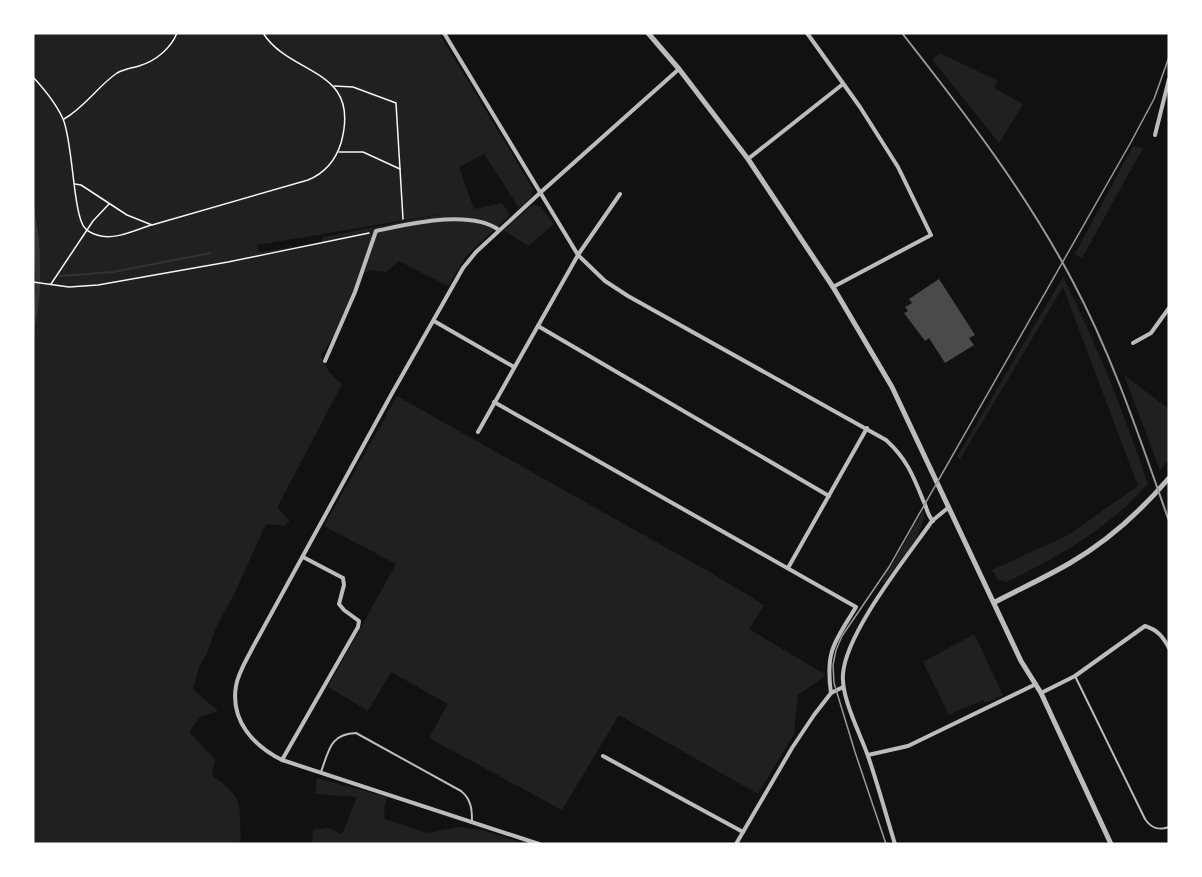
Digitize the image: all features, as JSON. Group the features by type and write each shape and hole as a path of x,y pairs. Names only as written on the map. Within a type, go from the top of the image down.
{"street":[{"path":"444,33 578,255 605,281 628,296 886,440 905,459 927,513 933,521"},
{"path":"648,33 679,69 748,159 833,287 892,387 1021,661 1041,693 1111,844"},
{"path":"807,33 898,167 931,235 833,287"},
{"path":"539,844 282,760 264,751 252,740 243,726 236,708 236,684 253,647 464,268 476,252 499,230 679,69"},
{"path":"1155,135 1169,79"},
{"path":"748,159 843,84"},
{"path":"478,432 578,255 621,194"},
{"path":"325,361 355,292 376,231 404,225 472,220 491,225 499,230"},
{"path":"1133,344 1151,333 1169,308"},
{"path":"434,321 514,367"},
{"path":"538,326 829,496"},
{"path":"495,402 856,607 831,649 828,669 831,693"},
{"path":"788,568 867,428"},
{"path":"995,602 1070,563 1096,546 1146,506 1169,478"},
{"path":"895,844 868,755 843,687 845,660 858,630 933,521 950,507"},
{"path":"282,760 358,627 359,621 339,604 344,578 303,557"},
{"path":"1041,693 1075,676 1145,626 1152,628 1162,636 1169,648"},
{"path":"868,755 908,746 1036,684"},
{"path":"736,844 792,748 831,693 843,687"},
{"path":"603,756 743,832"}],"lane":[{"path":"1075,676 1145,819 1150,826 1161,830 1169,827"},
{"path":"321,772 334,739 345,734 356,733 461,791 466,795 472,808 472,822"}],"path":[{"path":"63,119 82,107 118,73 143,64 162,53 171,45 177,33"},
{"path":"33,77 50,97 63,119 79,215 87,230 98,236 109,237 314,178 327,168 338,152 344,120 342,104 334,86 279,49 263,33"},
{"path":"334,86 353,87 396,103 404,225"},
{"path":"338,152 363,152 400,169"},
{"path":"75,184 81,185 127,215 152,225"},
{"path":"50,284 95,218 109,204"},
{"path":"33,282 69,287 99,285 228,262 376,231"}],"shaded area":[{"path":"33,33 439,33 533,189 531,198 519,208 484,154 459,167 474,209 502,203 510,215 466,256 448,286 399,261 386,272 370,270 361,274 343,321 321,356 329,372 342,384 277,508 290,520 285,526 266,524 216,628 199,667 193,689 218,711 200,717 189,732 215,759 212,775 230,790 238,801 241,838 238,844 33,844 33,244 36,277 41,278 41,274 38,225 33,200","holes":["448,213 323,237 320,243 259,252 257,245"]},
{"path":"940,53 998,81 994,88 1023,104 999,143 932,59"},
{"path":"1133,146 1143,148 1082,258 1075,254"},
{"path":"33,200 38,234 40,284 33,334 36,279"},
{"path":"531,206 541,207 554,224 528,246 504,230"},
{"path":"1063,277 1109,379 1148,484 1100,528 1046,562 1007,582 998,580 992,570 1068,535 1138,486 1063,287 960,459 957,457"},
{"path":"1124,375 1169,409 1169,459 1160,470"},
{"path":"397,396 764,605 749,629 826,675 798,695 794,734 758,794 619,715 562,810 429,738 448,704 391,672 368,711 328,687 396,564 324,526"},
{"path":"924,510 924,518 916,537 885,582 881,583"},
{"path":"974,634 1003,695 985,703 983,700 949,715 923,662"},
{"path":"317,778 387,797 384,808 385,819 427,833 459,827 482,830 526,844 312,844 313,830 328,828 342,834 357,797 315,794"}],"building":[{"path":"939,279 975,335 969,338 974,345 945,363 929,338 925,341 904,313 908,311 905,307 912,303 909,299"}],"waterway":[{"path":"60,276 113,272 210,253"}],"tram line":[{"path":"886,844 834,683 833,665 836,650 842,636 889,567 1131,142 1154,99 1169,57"}],"railway":[{"path":"902,33 971,122 1054,247 1087,309 1113,368 1169,521"}]}
